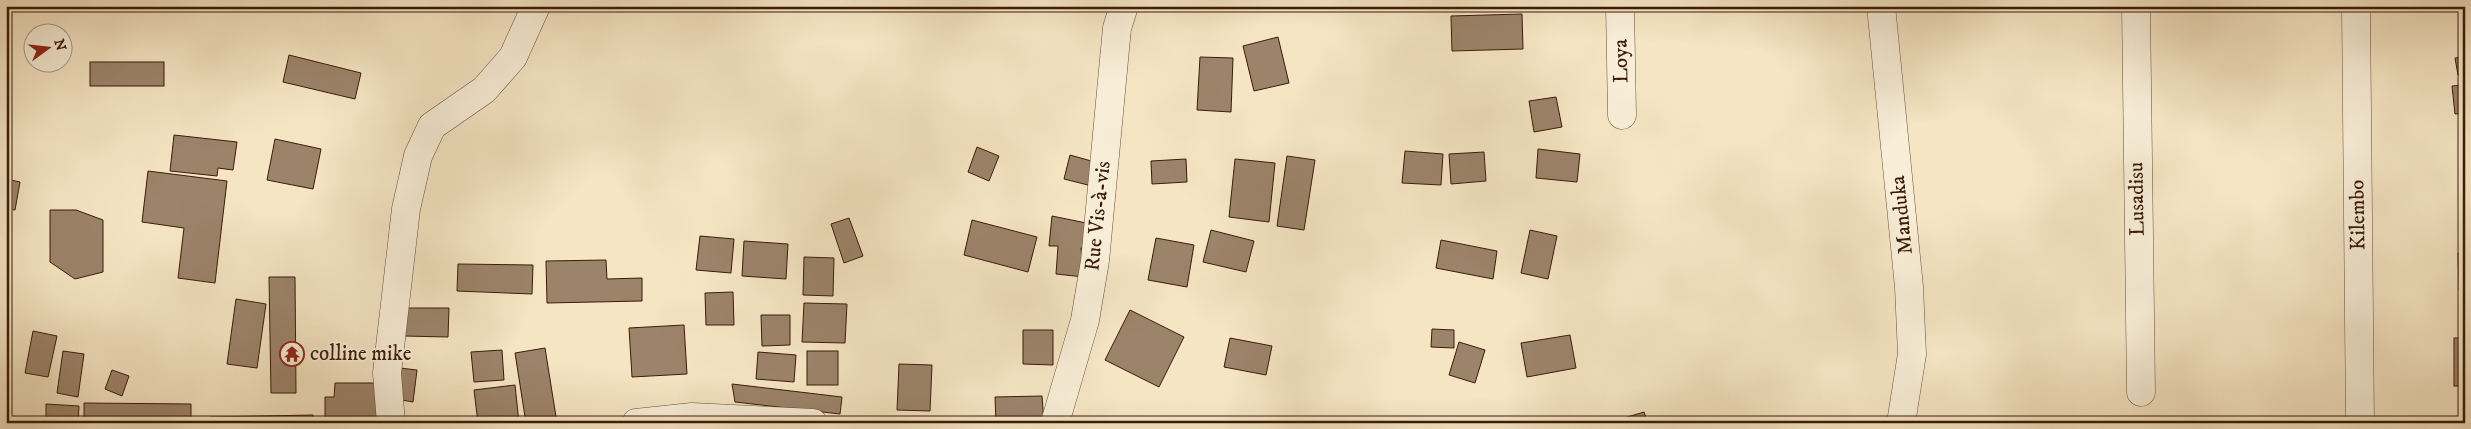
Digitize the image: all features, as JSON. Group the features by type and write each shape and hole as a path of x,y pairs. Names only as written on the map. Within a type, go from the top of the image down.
{"street":[{"path":"390,423 387,373 406,209 418,156 432,126 484,90 513,57 536,6"},
{"name":"Rue Vis-à-vis","path":"1055,423 1088,303 1095,261 1117,28 1124,6"},
{"name":"Loya","path":"1620,6 1622,115"},
{"name":"Manduka","path":"1881,6 1909,287 1912,354 1901,423"},
{"name":"Lusadisu","path":"2136,6 2140,392"},
{"name":"Kilembo","path":"2356,6 2360,423"},
{"path":"636,423 692,417 813,423"}],"building":[{"path":"1522,14 1523,49 1452,51 1451,16"},
{"path":"1278,37 1289,83 1254,91 1243,46"},
{"path":"289,55 361,73 355,99 283,82"},
{"path":"1200,57 1233,58 1231,112 1197,110"},
{"path":"2465,57 2465,75 2458,75 2455,58"},
{"path":"90,62 164,62 164,86 90,86"},
{"path":"2465,85 2465,113 2455,114 2452,86"},
{"path":"1556,97 1562,127 1534,132 1529,101"},
{"path":"174,135 237,142 233,170 218,168 217,176 170,171"},
{"path":"275,139 321,149 313,189 267,180"},
{"path":"977,147 999,156 989,181 968,172"},
{"path":"1538,149 1580,154 1577,182 1536,178"},
{"path":"1405,151 1443,154 1441,185 1402,183"},
{"path":"1484,152 1486,181 1451,184 1449,154"},
{"path":"1070,155 1095,162 1088,185 1064,179"},
{"path":"1287,156 1315,160 1304,230 1277,226"},
{"path":"1186,159 1187,182 1152,184 1151,161"},
{"path":"1235,159 1275,163 1269,222 1229,217"},
{"path":"148,171 227,181 215,283 178,278 184,228 142,222"},
{"path":"6,179 20,182 15,210 6,209"},
{"path":"2465,203 2465,249 2464,249"},
{"path":"50,210 76,210 103,220 103,272 75,279 50,262"},
{"path":"1052,216 1091,224 1089,248 1081,248 1084,277 1056,274 1058,246 1049,246"},
{"path":"849,218 863,256 844,263 831,224"},
{"path":"972,220 1037,237 1028,272 964,255"},
{"path":"1211,230 1254,241 1246,272 1203,262"},
{"path":"1530,230 1557,236 1548,279 1521,273"},
{"path":"700,236 734,239 731,273 696,270"},
{"path":"1156,238 1194,245 1187,287 1148,280"},
{"path":"1441,240 1497,251 1493,279 1436,268"},
{"path":"744,241 788,244 786,279 742,276"},
{"path":"2458,253 2465,253 2465,290 2459,290"},
{"path":"804,257 834,258 833,296 803,295"},
{"path":"606,260 607,279 642,278 642,301 547,303 546,261"},
{"path":"458,264 533,265 532,294 457,291"},
{"path":"269,277 295,277 296,393 271,393"},
{"path":"733,292 734,325 706,325 705,293"},
{"path":"236,299 266,304 257,368 227,364"},
{"path":"804,303 847,304 845,343 802,342"},
{"path":"405,308 449,308 448,337 404,336"},
{"path":"1130,310 1184,337 1159,387 1105,360"},
{"path":"761,315 790,315 790,345 762,346"},
{"path":"684,325 687,374 632,377 629,328"},
{"path":"1432,329 1454,330 1454,348 1431,347"},
{"path":"1023,330 1053,330 1053,365 1023,364"},
{"path":"33,331 57,336 48,377 25,373"},
{"path":"1570,335 1576,368 1527,377 1521,343"},
{"path":"1230,338 1272,346 1266,375 1224,367"},
{"path":"2454,338 2465,338 2465,386 2454,386"},
{"path":"1459,342 1485,350 1475,383 1449,375"},
{"path":"545,348 557,423 526,423 515,353"},
{"path":"502,350 504,380 474,382 471,352"},
{"path":"63,351 84,354 78,397 57,393"},
{"path":"807,351 838,351 838,385 807,385"},
{"path":"758,352 796,355 794,382 756,379"},
{"path":"899,364 932,365 930,411 897,410"},
{"path":"400,368 417,370 413,402 396,399"},
{"path":"112,370 129,376 122,396 105,389"},
{"path":"335,383 383,383 384,423 325,423 325,397 334,397"},
{"path":"732,384 842,397 840,414 735,402"},
{"path":"515,385 519,423 478,423 474,390"},
{"path":"1042,396 1044,423 996,423 995,397"},
{"path":"84,403 191,404 191,423 84,423"},
{"path":"46,404 79,406 78,423 46,423"},
{"path":"1644,412 1648,423 1607,423"},
{"path":"313,415 313,423 210,423 210,417"},
{"path":"1123,419 1147,423 1122,423"}],"place":[{"name":"colline mike","path":"292,354"}]}
